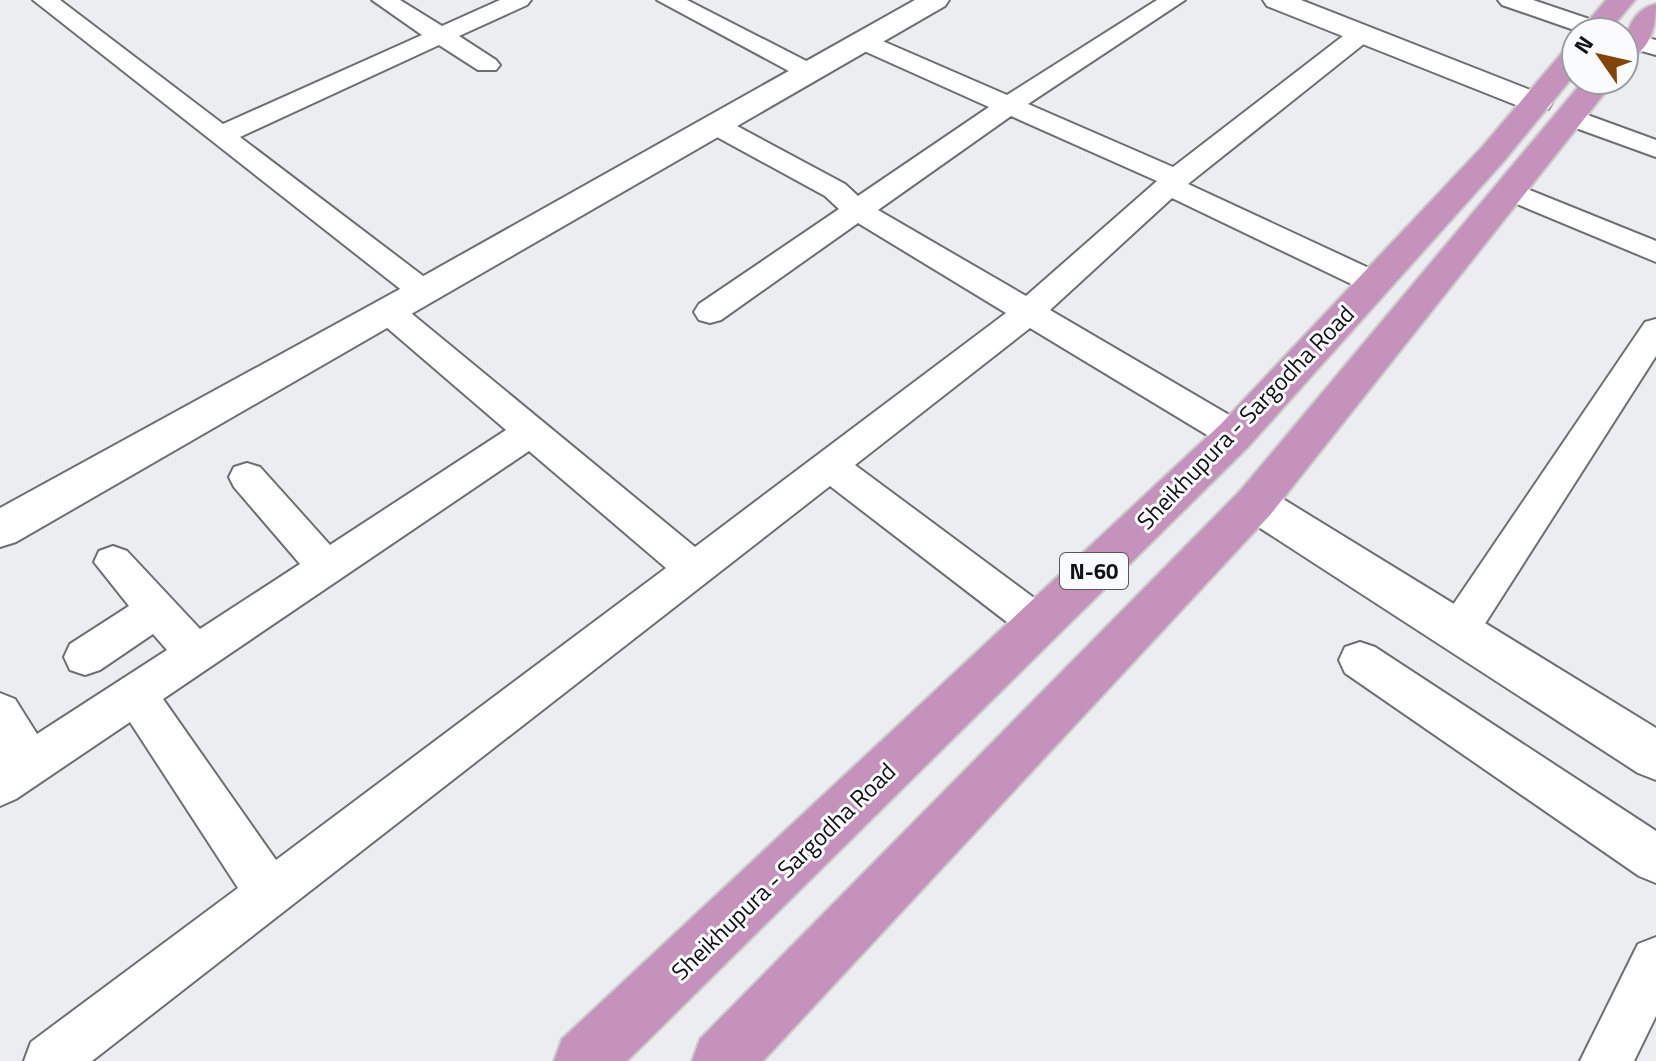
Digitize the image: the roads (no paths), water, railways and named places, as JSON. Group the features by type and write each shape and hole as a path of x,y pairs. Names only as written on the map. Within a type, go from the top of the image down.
{"highway":[{"name":"Sheikhupura - Sargodha Road","path":"1607,16 1621,0"},
{"path":"1640,41 1656,12"},
{"name":"Sheikhupura - Sargodha Road","path":"722,1061 1255,503 1510,191 1561,96"},
{"name":"Sheikhupura - Sargodha Road","path":"584,1061 1235,435 1375,283 1554,110 1575,96"}],"street":[{"path":"45,0 424,292"},
{"path":"384,0 487,65"},
{"path":"221,135 519,0"},
{"path":"669,0 809,72"},
{"path":"0,529 389,312 935,0"},
{"path":"710,312 1009,105 1173,0"},
{"path":"1277,0 1656,149"},
{"path":"1510,0 1560,24"},
{"path":"50,1061 830,466 1028,311 1173,183 1361,34"},
{"path":"862,41 1009,105 1375,283"},
{"path":"715,125 835,190 857,210 1235,435"},
{"path":"1510,191 1656,252"},
{"path":"389,312 694,569"},
{"path":"1458,631 1656,330"},
{"path":"0,713 15,774 532,431"},
{"path":"830,466 1039,624"},
{"path":"247,477 327,568"},
{"path":"1255,503 1656,756"},
{"path":"113,562 197,654"},
{"path":"85,657 156,610"},
{"path":"1360,660 1656,859"},
{"path":"136,695 270,893"},
{"path":"1606,1061 1656,962"}]}
